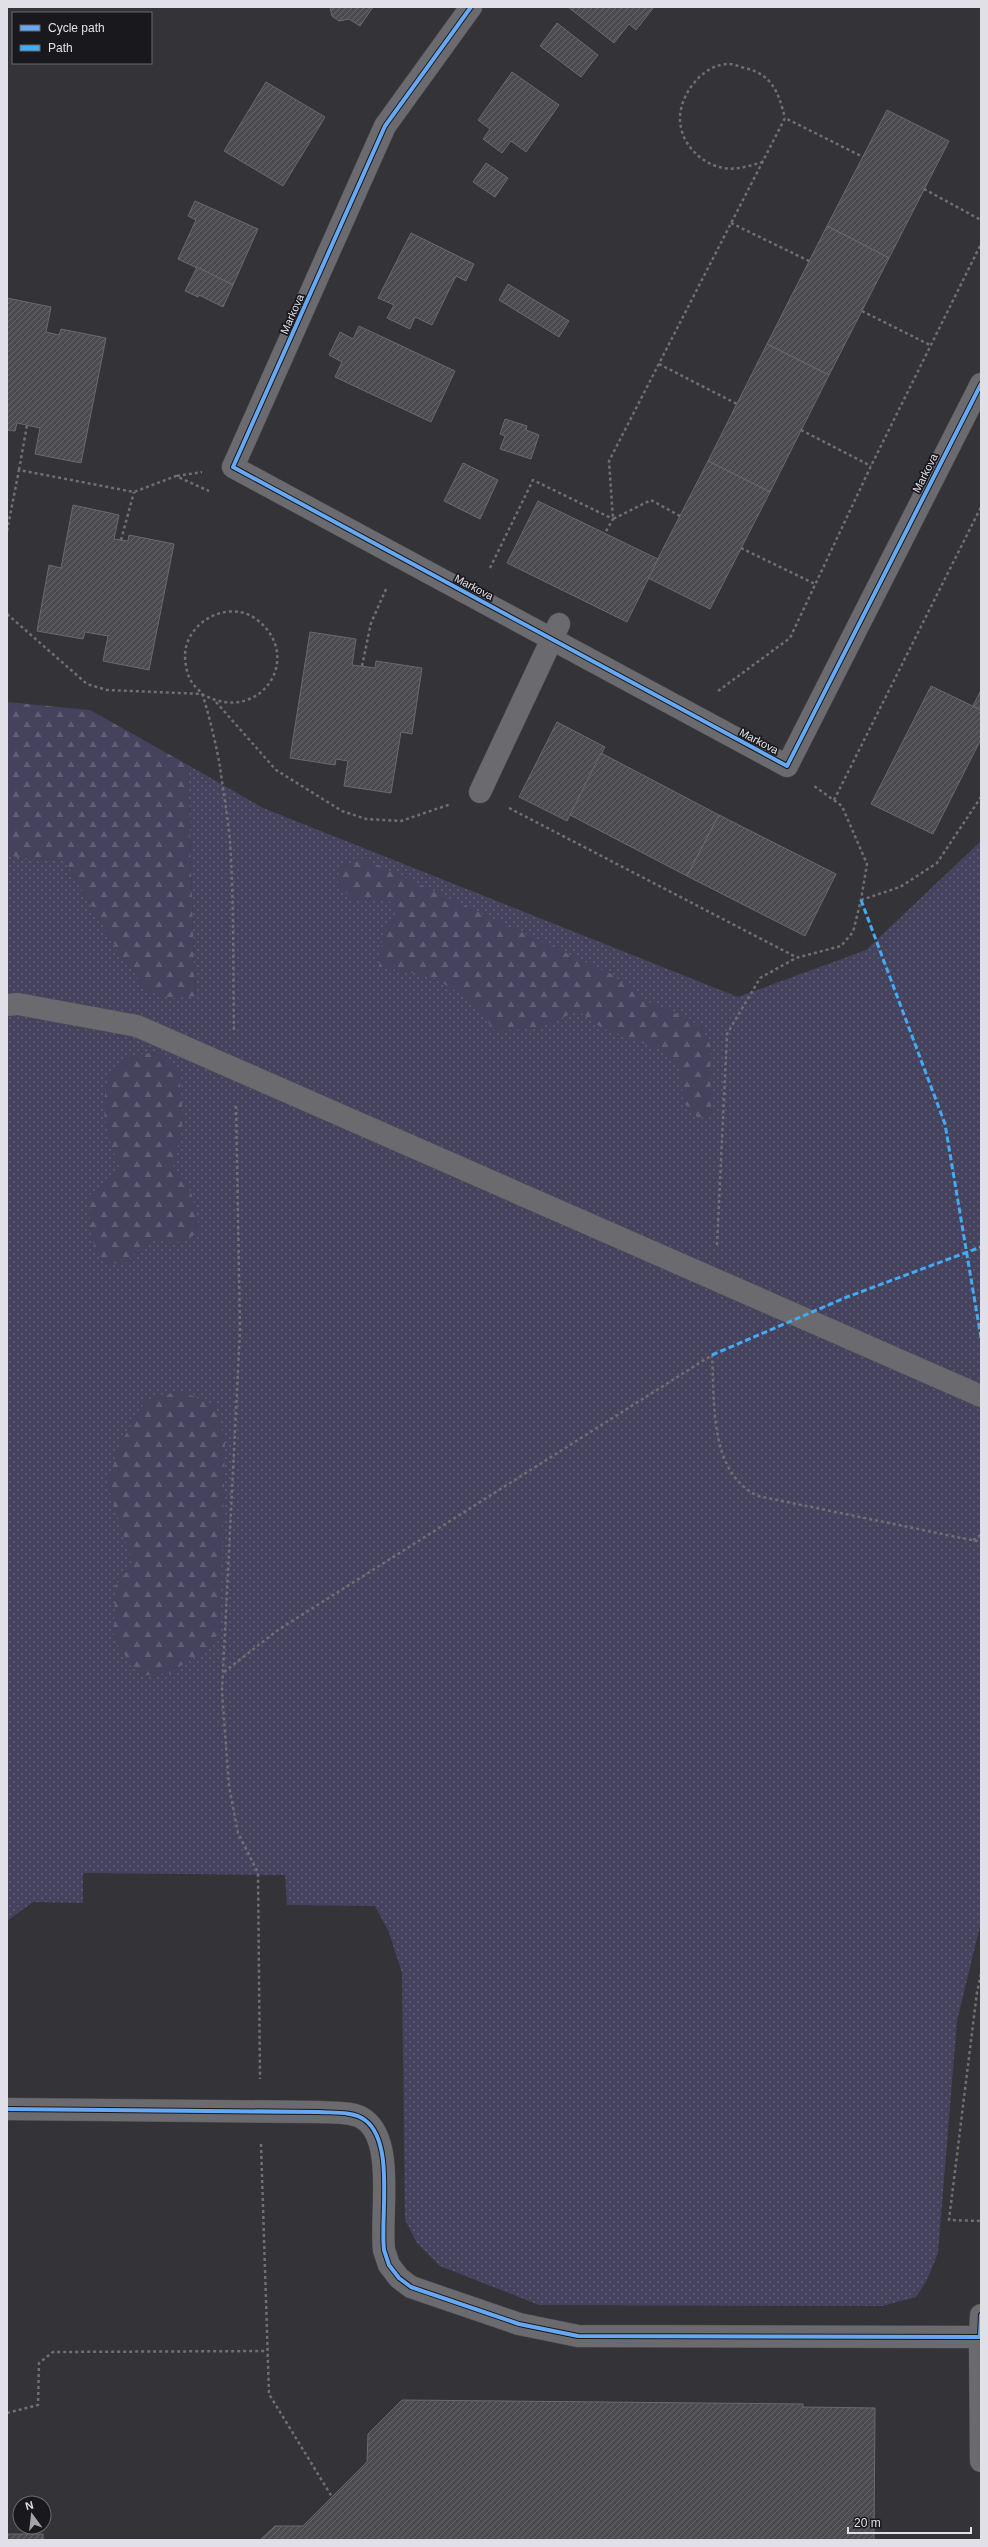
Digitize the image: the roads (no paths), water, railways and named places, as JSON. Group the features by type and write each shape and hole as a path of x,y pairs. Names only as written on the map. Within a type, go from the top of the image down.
{"street":[{"name":"Markova","path":"471,7 385,126 233,468 556,632 787,766 981,384"},
{"path":"480,792 556,632"},
{"path":"7,1005 18,1004 137,1026 981,1396"},
{"path":"7,2109 343,2113 365,2119 379,2137 384,2159 384,2250 389,2264 399,2278 411,2287 519,2324 578,2336 980,2337"},
{"path":"981,2315 981,2462"}]}
